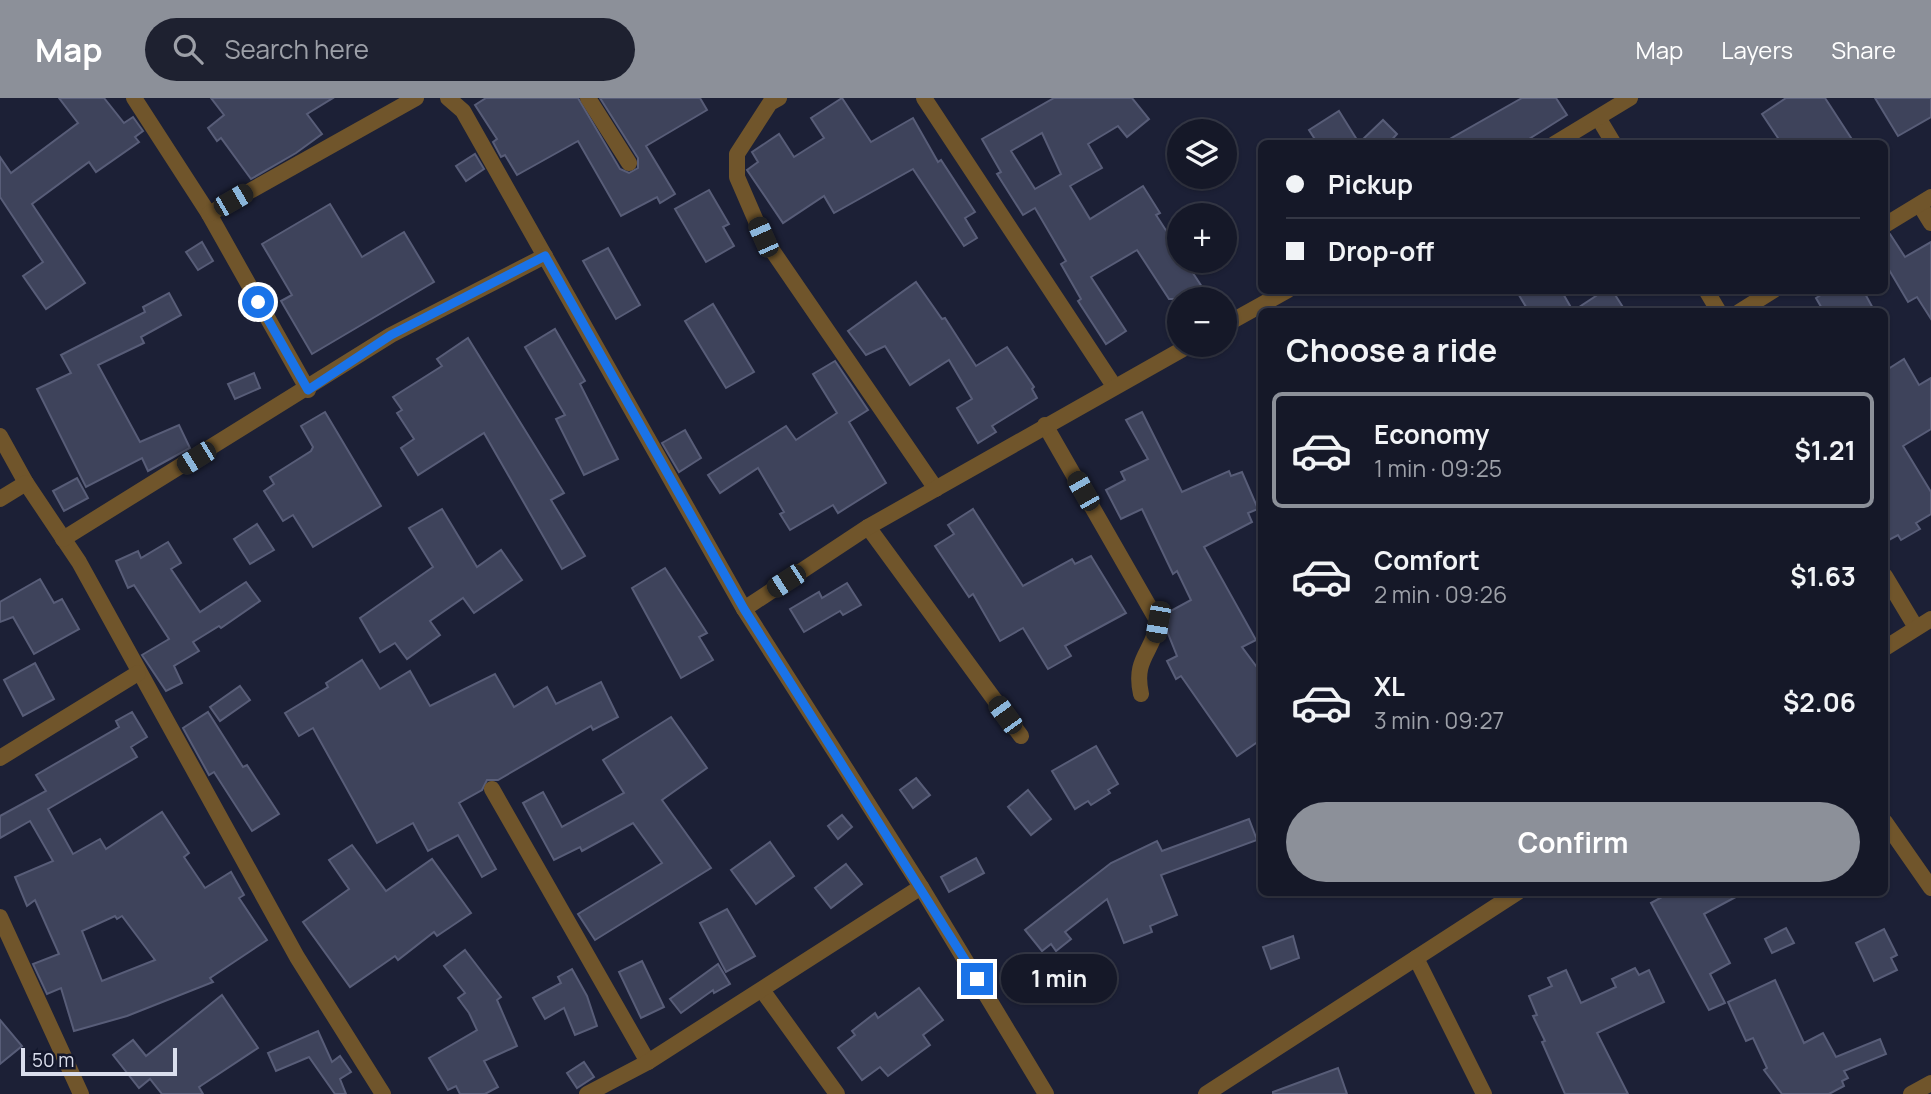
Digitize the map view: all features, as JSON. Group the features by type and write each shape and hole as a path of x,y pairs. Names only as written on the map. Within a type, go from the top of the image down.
{"street":[{"path":"135,98 209,214 308,390"},
{"path":"209,214 416,98"},
{"path":"448,98 463,111 744,609 922,887 1046,1094"},
{"path":"588,98 629,163"},
{"path":"779,98 770,103 737,154 737,177 763,237 936,489"},
{"path":"925,98 1114,386"},
{"path":"1561,140 1630,98"},
{"path":"1599,119 1612,140"},
{"path":"1888,223 1925,201 1931,223"},
{"path":"63,539 308,390 391,335 545,256"},
{"path":"1237,318 1281,294"},
{"path":"1745,308 1768,294"},
{"path":"744,609 868,527 1168,357"},
{"path":"1045,425 1158,622 1156,638 1142,655 1137,675 1141,694"},
{"path":"0,436 26,482 79,562 297,957 383,1094"},
{"path":"0,499 26,482"},
{"path":"868,527 1021,736"},
{"path":"1888,581 1915,626"},
{"path":"1888,646 1915,626 1931,619"},
{"path":"0,758 138,673"},
{"path":"492,789 648,1062"},
{"path":"1888,826 1931,888"},
{"path":"587,1094 648,1062 922,887"},
{"path":"1208,1093 1512,896"},
{"path":"0,917 81,1094"},
{"path":"1416,958 1484,1094"},
{"path":"762,990 836,1094"},
{"path":"1911,1094 1931,1083"}],"building":[{"path":"59,98 104,98 124,123 133,117 143,131 135,137 139,142 96,172 89,162 32,204 85,283 46,309 23,276 43,262 0,197 0,157 11,173 78,123"},
{"path":"211,98 333,98 307,114 322,134 296,153 251,179 221,138 217,141 208,128 224,115"},
{"path":"486,98 578,98 620,169 629,173 638,168 638,158 600,98 700,98 707,110 646,146 675,194 660,203 657,197 621,216 578,141 517,175 505,155 501,157 493,142 497,139 475,105"},
{"path":"842,98 871,142 913,118 938,162 941,160 975,212 965,218 977,238 964,246 913,169 834,213 824,196 783,223 747,170 758,162 752,152 779,134 794,157 824,138 811,118"},
{"path":"1054,98 1132,98 1149,119 1127,137 1118,126 1088,144 1102,168 1070,186 1090,219 1143,186 1160,213 1156,215 1167,232 1167,273 1193,273 1202,287 1167,287 1167,296 1137,250 1091,277 1126,331 1106,344 1078,301 1081,299 1061,264 1066,261 1035,208 1023,215 997,174 1001,172 982,139","holes":["1042,133 1061,174 1035,189 1011,151"]},
{"path":"1522,98 1556,98 1567,115 1527,140 1448,140"},
{"path":"1786,98 1825,98 1852,140 1779,140 1762,114"},
{"path":"1875,98 1931,98 1931,117 1898,136"},
{"path":"1339,111 1357,140 1315,140 1309,130"},
{"path":"1383,120 1397,134 1392,140 1362,140"},
{"path":"475,154 484,169 466,181 456,166"},
{"path":"709,190 729,224 723,227 734,246 706,262 675,209"},
{"path":"330,204 362,257 404,232 434,282 312,354 281,301 292,295 262,244"},
{"path":"1888,234 1905,257 1931,242 1931,319 1917,297 1908,302 1888,268"},
{"path":"202,242 213,261 198,270 186,252"},
{"path":"608,248 640,305 616,319 583,261"},
{"path":"916,282 942,319 945,318 976,366 1007,347 1034,387 1032,389 1037,398 992,426 996,432 978,443 957,408 972,399 949,360 910,385 885,346 866,355 848,331"},
{"path":"169,293 181,315 141,337 144,343 98,365 140,442 179,425 190,448 148,471 142,458 86,487 37,389 71,373 61,355 145,312 143,307"},
{"path":"1518,294 1563,294 1571,308 1527,308"},
{"path":"1599,294 1615,294 1623,308 1578,308"},
{"path":"1822,294 1865,294 1873,308 1822,308 1816,298"},
{"path":"713,304 754,372 726,388 685,321"},
{"path":"555,329 585,381 580,384 618,459 584,475 556,419 565,415 525,347"},
{"path":"468,338 564,493 551,500 585,556 562,569 484,433 418,475 401,448 414,439 397,413 402,410 393,397 442,366 437,359"},
{"path":"1904,359 1919,385 1931,378 1931,429 1903,446 1931,492 1931,514 1916,523 1920,529 1901,540 1898,535 1888,540 1888,369"},
{"path":"835,361 868,410 849,422 886,483 838,513 833,505 790,530 780,514 784,512 758,468 720,493 708,475 786,426 796,440 837,413 813,374"},
{"path":"254,373 260,388 235,399 228,384"},
{"path":"325,412 381,506 313,547 293,515 283,521 264,491 274,484 270,477 311,451 313,447 301,426"},
{"path":"1142,412 1182,492 1229,471 1231,476 1242,472 1258,509 1248,513 1252,522 1204,547 1256,640 1242,647 1258,669 1258,742 1237,756 1181,676 1176,679 1167,661 1177,656 1167,631 1165,614 1191,600 1177,571 1173,574 1142,509 1121,519 1106,490 1125,480 1121,472 1148,459 1126,420"},
{"path":"685,430 701,458 679,472 662,443"},
{"path":"77,478 88,498 64,511 53,491"},
{"path":"442,509 477,567 501,550 522,580 474,613 463,598 430,621 440,635 407,659 395,643 380,652 360,618 433,567 409,528"},
{"path":"973,509 1023,586 1072,559 1075,564 1091,556 1126,613 1065,646 1071,656 1048,669 1023,628 1000,641 973,594 969,597 935,546 954,534 948,525"},
{"path":"257,524 274,550 250,564 234,539"},
{"path":"168,542 181,563 171,569 200,612 246,582 260,601 221,628 219,626 193,642 199,651 174,666 182,683 166,691 142,655 169,639 134,585 128,588 116,561 138,551 141,558"},
{"path":"665,568 707,633 699,637 713,660 681,678 632,588"},
{"path":"40,579 54,603 62,599 79,629 34,654 13,617 0,622 0,602"},
{"path":"847,583 861,605 843,615 840,611 804,632 790,609 819,592 822,598"},
{"path":"362,660 380,689 410,671 430,706 495,674 514,707 547,687 556,704 601,682 618,717 593,730 591,726 498,780 487,780 482,790 459,803 496,869 482,877 458,835 428,851 413,823 377,843 313,728 299,736 285,713 328,687 326,683"},
{"path":"35,663 54,699 23,716 4,680"},
{"path":"240,686 250,700 220,721 210,707"},
{"path":"132,712 147,737 131,747 137,757 48,809 73,854 100,839 106,849 162,812 189,853 184,857 205,888 231,872 244,895 239,898 267,940 210,978 213,982 127,1016 74,1031 61,988 47,994 33,964 59,954 35,900 27,906 15,877 53,861 30,821 0,838 0,816 46,791 36,775 119,727 116,721","holes":["115,916 117,919 122,916 155,960 102,981 82,931"]},
{"path":"208,712 243,767 247,765 279,814 252,831 214,772 209,775 183,728"},
{"path":"671,717 707,768 662,800 711,868 595,940 578,914 662,863 633,823 582,851 580,847 554,860 523,803 543,792 562,827 624,793 603,760"},
{"path":"1096,746 1118,784 1108,790 1110,793 1091,805 1088,801 1075,809 1052,771"},
{"path":"916,778 930,795 913,808 900,790"},
{"path":"1028,790 1051,819 1031,835 1008,807"},
{"path":"842,815 852,827 838,839 828,826"},
{"path":"1249,819 1257,840 1161,875 1177,915 1150,926 1152,932 1124,943 1107,899 1065,932 1071,939 1056,951 1051,944 1042,951 1025,930 1111,863 1157,841 1162,851"},
{"path":"770,842 794,876 756,904 731,870"},
{"path":"352,845 386,891 432,859 471,913 437,936 434,932 398,960 395,956 350,987 303,922 349,889 329,860"},
{"path":"976,858 984,873 949,892 941,877"},
{"path":"846,864 862,884 831,908 815,888"},
{"path":"1664,896 1738,896 1704,914 1730,963 1710,974 1725,1003 1709,1010 1651,903"},
{"path":"727,909 755,956 726,972 700,923"},
{"path":"1786,928 1794,943 1772,953 1765,939"},
{"path":"1884,929 1897,955 1891,958 1897,970 1874,981 1856,943"},
{"path":"1293,936 1299,958 1271,969 1263,947"},
{"path":"465,950 501,997 497,1000 517,1046 484,1061 498,1087 485,1094 460,1094 456,1086 448,1090 429,1058 477,1030 458,998 465,993 444,966"},
{"path":"642,961 664,1007 641,1018 619,972"},
{"path":"718,964 730,984 714,993 713,990 681,1013 670,999"},
{"path":"1635,968 1639,975 1649,970 1664,1002 1597,1033 1628,1094 1565,1094 1542,1042 1545,1041 1533,1016 1537,1015 1529,996 1552,986 1548,978 1566,970 1581,1003 1616,987 1612,979"},
{"path":"572,969 587,996 597,1026 575,1035 564,1008 545,1019 533,998 561,983 558,977"},
{"path":"1775,980 1804,1043 1823,1033 1836,1057 1880,1039 1886,1054 1844,1071 1848,1078 1842,1081 1844,1086 1829,1094 1782,1094 1764,1070 1767,1068 1753,1038 1746,1041 1728,1002"},
{"path":"919,988 943,1020 923,1035 930,1045 888,1076 880,1067 862,1080 838,1048 855,1035 852,1031 875,1013 878,1018"},
{"path":"222,995 258,1048 199,1087 203,1094 162,1094 150,1079 139,1088 113,1055 133,1040 146,1056"},
{"path":"0,1020 22,1046 0,1064"},
{"path":"318,1031 332,1062 340,1056 351,1072 340,1079 346,1094 335,1094 309,1057 276,1071 268,1053"},
{"path":"584,1062 594,1077 577,1088 567,1073"},
{"path":"1338,1068 1347,1094 1273,1094 1273,1092"}],"route":[{"path":"258,302 308,390 391,335 545,256 744,609 922,887 977,979"}]}
